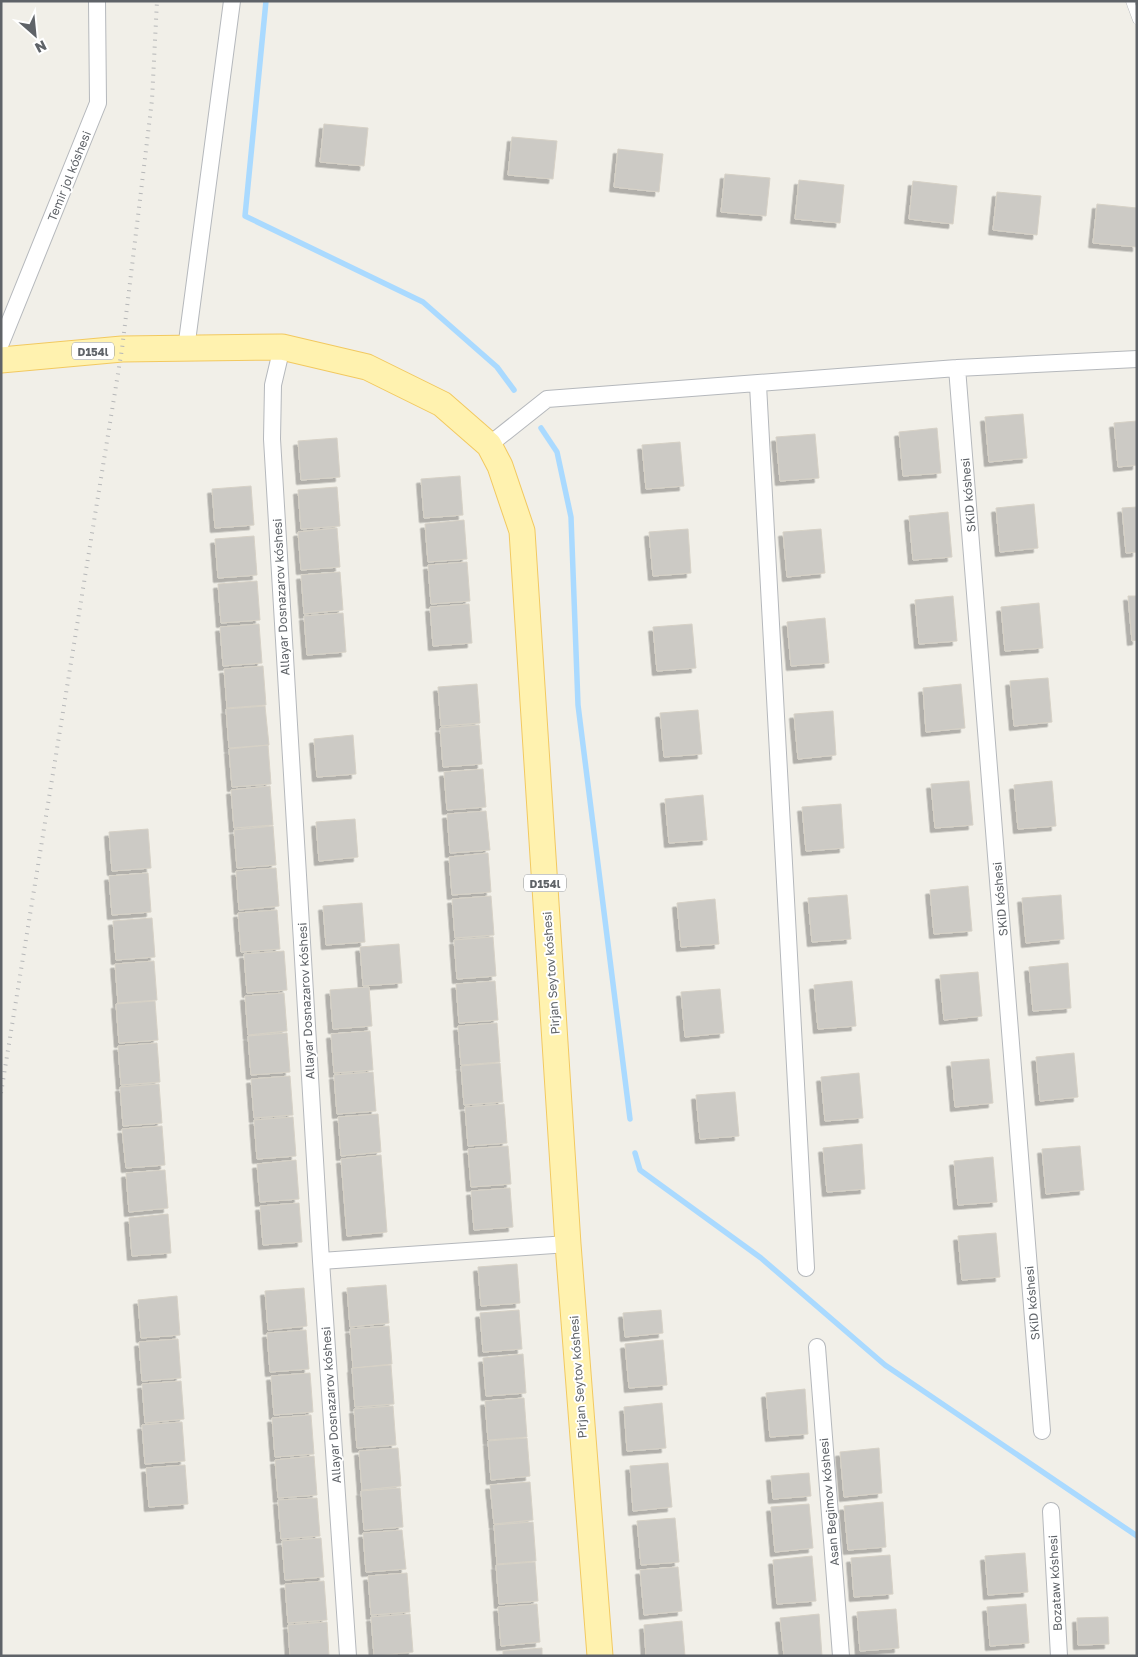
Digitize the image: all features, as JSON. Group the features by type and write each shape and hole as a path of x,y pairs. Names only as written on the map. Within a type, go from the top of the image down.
{"main road":[{"name":"Pirjan Seytov kóshesi","path":"186,349 282,347 367,367 442,404 488,445 500,466 522,531 568,1244 600,1656"},
{"name":"D154l","path":"1,360 122,349 186,349"}],"street":[{"name":"Temir jol kóshesi","path":"1,343 98,103 97,1"},
{"path":"186,349 232,1"},
{"name":"Allayar Dosnazarov kóshesi","path":"282,347 273,384 272,439 321,1260 348,1656"},
{"path":"488,445 547,399 957,368 1137,359"},
{"name":"SKiD kóshesi","path":"957,368 1042,1431"},
{"path":"758,384 806,1268"},
{"path":"321,1260 568,1244"},
{"name":"Asan Begimov kóshesi","path":"817,1347 841,1656"},
{"name":"Bozataw kóshesi","path":"1051,1511 1059,1656"}],"lane":[{"path":"1130,1 1137,20"}],"building":[{"path":"324,124 368,128 364,166 320,162"},
{"path":"512,137 557,141 553,179 508,175"},
{"path":"618,149 663,154 659,192 614,187"},
{"path":"725,174 770,178 766,216 721,212"},
{"path":"799,180 844,185 840,223 795,219"},
{"path":"913,181 957,186 953,224 909,219"},
{"path":"997,192 1041,196 1037,235 993,230"},
{"path":"1097,204 1137,208 1137,247 1093,243"},
{"path":"1023,414 1027,458 989,462 985,417"},
{"path":"1137,421 1137,465 1118,467 1114,423"},
{"path":"937,428 941,473 903,476 899,432"},
{"path":"815,434 819,478 780,481 776,437"},
{"path":"337,438 340,477 301,480 298,441"},
{"path":"680,442 684,486 646,489 642,445"},
{"path":"460,476 463,515 424,518 421,479"},
{"path":"251,486 254,525 215,528 212,489"},
{"path":"337,487 340,526 301,529 298,490"},
{"path":"1034,504 1038,548 1000,552 996,508"},
{"path":"1137,507 1137,552 1126,553 1122,508"},
{"path":"948,512 952,557 913,560 909,516"},
{"path":"464,520 467,559 428,562 425,524"},
{"path":"337,528 340,567 301,570 298,532"},
{"path":"688,529 691,573 653,576 649,532"},
{"path":"821,529 825,573 787,577 783,532"},
{"path":"254,536 257,575 218,578 215,539"},
{"path":"467,562 470,601 431,604 428,565"},
{"path":"340,572 343,610 304,614 301,575"},
{"path":"257,581 260,620 221,623 218,584"},
{"path":"953,596 957,641 919,644 915,600"},
{"path":"1128,596 1137,596 1137,640 1132,641"},
{"path":"1039,603 1043,648 1005,651 1001,607"},
{"path":"469,604 472,643 433,646 430,607"},
{"path":"343,613 346,652 307,655 304,616"},
{"path":"825,618 829,663 791,666 787,622"},
{"path":"259,624 262,663 223,666 220,627"},
{"path":"692,624 696,668 657,671 653,627"},
{"path":"263,666 266,705 227,708 224,669"},
{"path":"1048,678 1052,722 1014,726 1010,681"},
{"path":"477,684 480,723 441,726 438,687"},
{"path":"961,684 965,728 926,732 923,688"},
{"path":"265,706 269,745 229,748 226,709"},
{"path":"698,710 702,754 664,757 660,713"},
{"path":"833,711 836,755 798,759 794,714"},
{"path":"479,725 482,764 443,767 440,728"},
{"path":"353,735 356,774 317,777 314,739"},
{"path":"268,745 271,784 232,787 229,749"},
{"path":"483,769 486,807 447,810 444,772"},
{"path":"969,781 973,825 935,828 931,784"},
{"path":"1052,781 1056,826 1018,829 1014,785"},
{"path":"270,786 273,825 234,828 231,790"},
{"path":"703,795 707,840 669,843 665,799"},
{"path":"841,804 844,848 806,851 802,807"},
{"path":"486,811 490,850 450,853 447,814"},
{"path":"355,819 358,857 319,861 316,822"},
{"path":"273,826 276,865 237,868 234,830"},
{"path":"148,829 151,868 112,871 109,832"},
{"path":"488,853 491,892 452,895 449,857"},
{"path":"276,868 279,906 239,910 236,871"},
{"path":"148,873 151,912 112,915 109,876"},
{"path":"968,886 972,931 934,934 930,890"},
{"path":"847,895 851,939 812,942 808,898"},
{"path":"1061,895 1064,939 1026,943 1022,898"},
{"path":"491,896 494,935 455,938 452,899"},
{"path":"715,899 719,944 681,947 677,903"},
{"path":"362,903 365,942 326,945 323,906"},
{"path":"277,910 280,949 241,952 238,913"},
{"path":"152,918 155,957 116,960 113,921"},
{"path":"493,937 496,976 457,979 454,940"},
{"path":"399,944 402,983 363,986 360,947"},
{"path":"284,951 287,990 247,993 244,954"},
{"path":"154,961 157,1000 118,1003 115,964"},
{"path":"1068,963 1071,1008 1033,1011 1029,967"},
{"path":"978,972 982,1016 944,1020 940,975"},
{"path":"495,981 498,1020 459,1023 456,984"},
{"path":"852,981 856,1026 818,1029 814,985"},
{"path":"369,987 372,1026 333,1029 330,990"},
{"path":"720,989 724,1033 685,1037 681,992"},
{"path":"284,993 287,1031 248,1035 245,996"},
{"path":"155,1001 158,1040 119,1043 116,1004"},
{"path":"497,1023 500,1062 461,1065 458,1026"},
{"path":"370,1031 373,1070 334,1073 331,1034"},
{"path":"287,1033 290,1072 251,1075 248,1036"},
{"path":"157,1043 160,1082 121,1085 118,1046"},
{"path":"1074,1053 1078,1097 1040,1101 1036,1057"},
{"path":"989,1059 993,1103 955,1107 951,1062"},
{"path":"500,1063 503,1102 464,1105 461,1066"},
{"path":"373,1072 376,1111 337,1114 334,1075"},
{"path":"859,1073 863,1118 825,1121 821,1077"},
{"path":"290,1076 293,1115 254,1118 251,1079"},
{"path":"159,1084 162,1123 123,1126 120,1087"},
{"path":"735,1092 739,1136 700,1139 696,1095"},
{"path":"504,1104 507,1143 468,1146 465,1107"},
{"path":"378,1114 381,1152 341,1156 338,1117"},
{"path":"293,1117 296,1156 257,1159 254,1120"},
{"path":"162,1126 165,1165 126,1168 122,1129"},
{"path":"862,1144 865,1189 827,1192 823,1148"},
{"path":"508,1146 511,1184 471,1187 468,1149"},
{"path":"1080,1146 1084,1190 1046,1194 1042,1149"},
{"path":"381,1155 387,1232 347,1236 341,1159"},
{"path":"993,1157 997,1202 958,1205 954,1161"},
{"path":"296,1160 299,1199 260,1202 257,1164"},
{"path":"165,1170 168,1208 129,1212 126,1173"},
{"path":"510,1188 513,1227 474,1230 471,1191"},
{"path":"299,1203 302,1242 263,1245 260,1206"},
{"path":"168,1214 171,1253 132,1256 129,1218"},
{"path":"996,1233 1000,1277 962,1280 958,1236"},
{"path":"517,1264 520,1303 481,1306 478,1267"},
{"path":"386,1285 389,1323 350,1327 347,1288"},
{"path":"304,1288 307,1326 268,1330 265,1291"},
{"path":"177,1296 180,1335 141,1338 138,1300"},
{"path":"519,1310 522,1349 483,1352 480,1313"},
{"path":"661,1310 663,1333 625,1337 623,1313"},
{"path":"389,1326 392,1364 353,1368 350,1329"},
{"path":"306,1330 309,1369 270,1372 267,1333"},
{"path":"178,1339 181,1378 142,1381 139,1342"},
{"path":"663,1340 667,1385 629,1388 625,1344"},
{"path":"523,1354 526,1393 486,1396 483,1358"},
{"path":"391,1365 394,1404 355,1407 352,1368"},
{"path":"310,1373 313,1412 274,1415 271,1376"},
{"path":"181,1381 184,1419 145,1423 142,1384"},
{"path":"805,1389 808,1434 770,1437 766,1393"},
{"path":"524,1398 527,1437 488,1440 485,1401"},
{"path":"662,1403 666,1448 627,1451 624,1407"},
{"path":"393,1406 396,1445 357,1448 354,1409"},
{"path":"311,1415 314,1454 275,1457 272,1418"},
{"path":"182,1422 185,1461 145,1464 142,1425"},
{"path":"527,1438 530,1476 491,1480 488,1441"},
{"path":"398,1448 401,1486 362,1490 359,1451"},
{"path":"879,1448 882,1493 844,1497 840,1452"},
{"path":"314,1456 317,1495 278,1498 275,1460"},
{"path":"668,1463 672,1507 633,1511 630,1466"},
{"path":"185,1465 188,1504 149,1507 146,1468"},
{"path":"809,1473 811,1496 773,1499 771,1476"},
{"path":"530,1482 533,1520 494,1524 490,1485"},
{"path":"400,1488 403,1527 364,1530 361,1491"},
{"path":"317,1498 320,1536 281,1539 278,1500"},
{"path":"883,1502 886,1547 848,1550 844,1506"},
{"path":"809,1504 813,1548 775,1552 771,1507"},
{"path":"675,1518 679,1562 641,1565 637,1521"},
{"path":"533,1522 536,1561 497,1564 494,1525"},
{"path":"402,1530 406,1569 366,1572 363,1533"},
{"path":"321,1538 324,1577 285,1580 282,1541"},
{"path":"1025,1553 1028,1592 988,1595 985,1556"},
{"path":"890,1555 893,1594 854,1597 851,1558"},
{"path":"812,1556 816,1601 777,1604 773,1560"},
{"path":"535,1562 538,1601 499,1604 496,1565"},
{"path":"678,1567 682,1611 644,1615 640,1570"},
{"path":"407,1573 410,1612 371,1615 368,1576"},
{"path":"324,1581 327,1620 288,1623 285,1584"},
{"path":"537,1604 540,1642 501,1646 498,1607"},
{"path":"1026,1604 1029,1643 990,1646 987,1607"},
{"path":"896,1609 899,1648 860,1651 857,1612"},
{"path":"410,1614 413,1652 374,1656 371,1617"},
{"path":"819,1614 822,1656 784,1656 780,1618"},
{"path":"1108,1617 1109,1644 1078,1645 1077,1618"},
{"path":"682,1621 685,1656 646,1656 644,1625"},
{"path":"327,1622 329,1656 290,1656 288,1625"},
{"path":"542,1648 542,1656 503,1656 503,1651"}],"waterway":[{"path":"266,1 245,216 423,302 497,367 514,390"},
{"path":"541,428 557,452 571,517 578,705 630,1119"},
{"path":"635,1153 640,1170 761,1258 885,1365 1137,1536"}],"railway":[{"path":"1,1093 122,349 152,100 157,1"}]}
